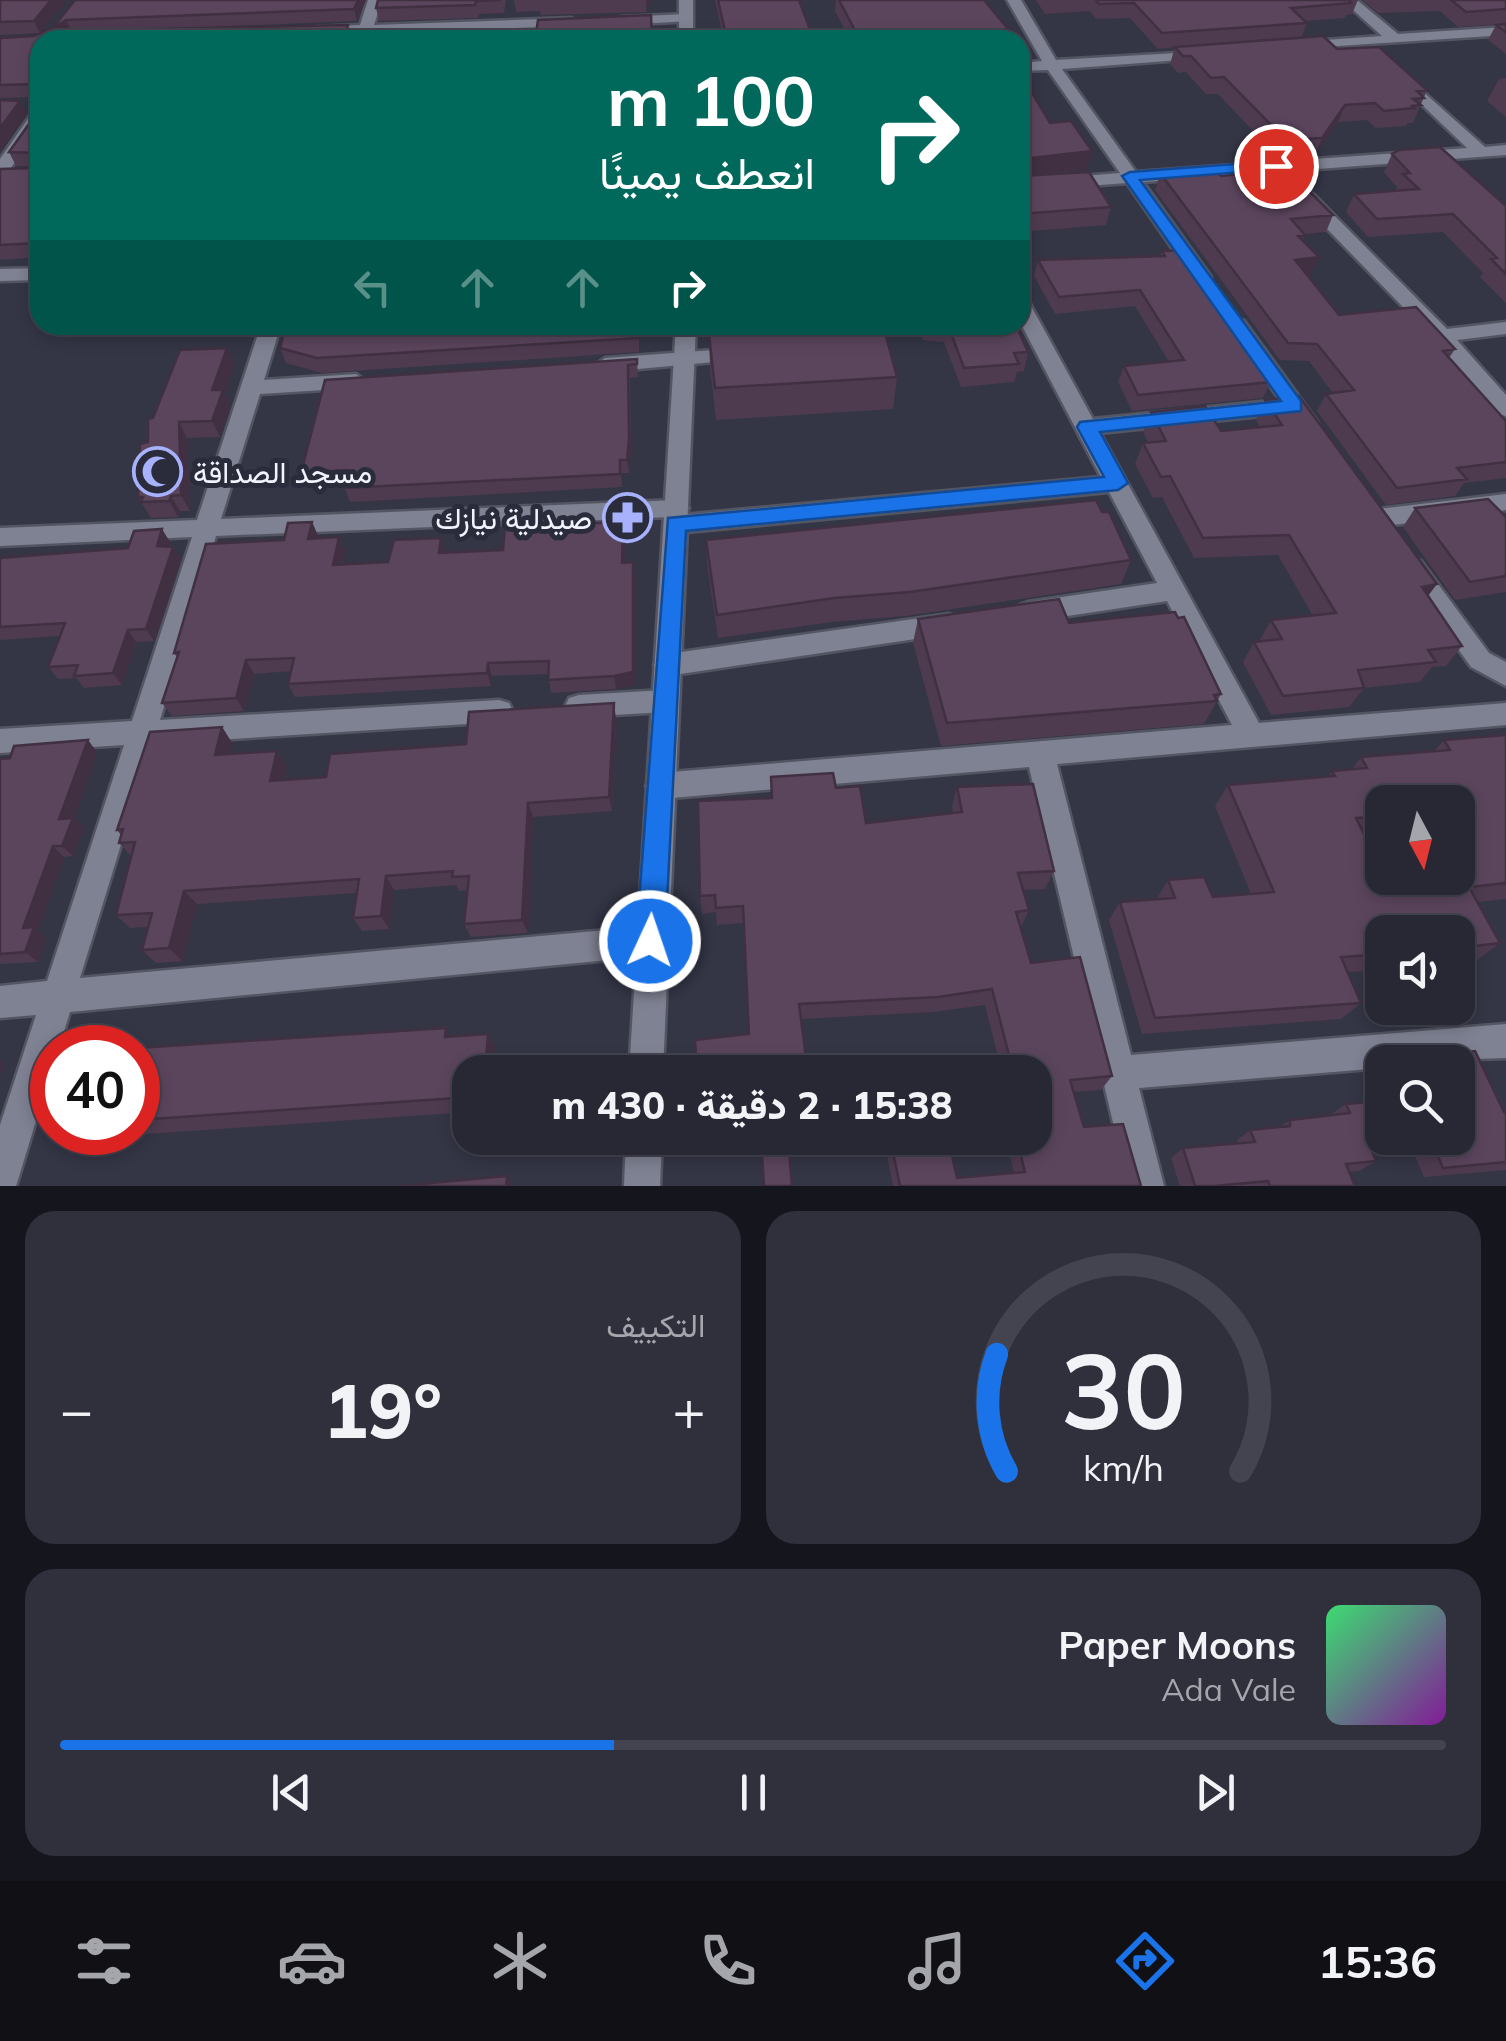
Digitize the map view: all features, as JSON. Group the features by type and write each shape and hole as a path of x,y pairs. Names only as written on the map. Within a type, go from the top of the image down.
{"street":[{"path":"366,30 375,0"},
{"path":"686,0 686,30"},
{"path":"1014,0 1052,65 1316,434"},
{"path":"1349,0 1392,38"},
{"path":"613,21 686,18"},
{"path":"535,30 594,22"},
{"path":"1274,48 1506,31"},
{"path":"1361,40 1374,52"},
{"path":"1030,66 1221,52"},
{"path":"1388,65 1481,152"},
{"path":"27,175 0,174 30,119"},
{"path":"1030,185 1506,150"},
{"path":"1443,156 1468,176"},
{"path":"1276,166 1442,336 1506,408"},
{"path":"0,276 30,274"},
{"path":"1030,322 1252,736"},
{"path":"1442,336 1506,328"},
{"path":"0,1180 269,335"},
{"path":"647,1055 686,335"},
{"path":"588,366 765,351"},
{"path":"251,388 370,380"},
{"path":"1087,427 1294,406"},
{"path":"0,536 206,525 676,516 1118,483"},
{"path":"1506,502 1373,511 1480,660 1506,675"},
{"path":"667,665 1171,591"},
{"path":"0,741 665,702"},
{"path":"660,786 1506,714"},
{"path":"1040,754 1146,1186"},
{"path":"0,1002 650,941"},
{"path":"1120,1073 1506,1041"},
{"path":"642,1186 643,1155"}],"building":[{"path":"0,0 51,0 34,21 0,22"},
{"path":"75,0 358,0 354,9 66,20 55,27 58,30 52,29"},
{"path":"378,0 501,0 476,1 475,5 376,8"},
{"path":"718,0 799,0 810,30 725,30"},
{"path":"839,0 984,0 1008,29 994,30 855,30"},
{"path":"1096,0 1351,3 1291,8 1307,23 1162,33 1134,3 1099,4"},
{"path":"1451,0 1506,0 1506,9 1466,12"},
{"path":"651,15 652,30 536,30 538,20"},
{"path":"348,25 346,30 107,30"},
{"path":"30,36 30,84 0,85 0,38"},
{"path":"1323,36 1337,49 1379,47 1427,90 1417,91 1424,98 1413,99 1421,105 1384,111 1375,103 1345,105 1322,138 1286,140 1224,77 1211,78 1191,56 1183,56 1175,47"},
{"path":"1030,90 1050,123 1071,121 1092,151 1030,158"},
{"path":"0,100 20,101 0,128"},
{"path":"30,122 30,153 9,152"},
{"path":"1440,147 1506,206 1506,274 1491,259 1497,258 1453,214 1377,219 1354,194 1419,189 1403,174 1410,173 1392,154"},
{"path":"30,168 30,244 0,245 0,169"},
{"path":"1215,169 1221,176 1288,170 1333,215 1291,219 1305,235 1298,236 1319,257 1295,260 1339,315 1416,307 1455,349 1443,351 1506,421 1506,462 1457,468 1467,479 1397,488 1326,394 1354,390 1317,344 1288,343 1160,173"},
{"path":"1089,172 1111,207 1030,213 1030,175"},
{"path":"1187,250 1258,347 1247,348 1271,382 1138,395 1124,366 1184,360 1140,290 1059,297 1038,260 1165,256 1162,251"},
{"path":"283,335 638,335 317,358 280,348"},
{"path":"709,335 886,335 897,377 715,388"},
{"path":"952,335 1020,335 1028,352 1014,353 1019,364 964,368"},
{"path":"227,348 212,390 223,390 212,421 179,422 181,495 171,496 169,501 141,502 140,444 148,442 148,419 153,418 180,350"},
{"path":"637,359 637,364 628,365 629,438 627,460 620,460 620,474 345,488 348,470 301,473 325,380"},
{"path":"1299,396 1437,584 1422,587 1462,646 1428,650 1436,662 1358,670 1364,688 1283,696 1254,642 1282,639 1271,620 1336,613 1289,535 1203,538 1170,476 1161,477 1143,443 1166,441 1151,412 1205,406 1221,431 1282,425 1265,400"},
{"path":"1488,499 1506,517 1506,576 1470,582 1415,508"},
{"path":"1096,500 1102,512 1109,512 1131,560 717,615 706,540"},
{"path":"312,522 308,539 339,537 333,565 388,562 394,540 441,538 439,553 503,550 505,526 623,522 622,563 633,562 633,672 548,680 549,661 488,663 487,673 288,684 294,658 246,660 236,698 162,703 206,544 284,540 288,523"},
{"path":"162,529 157,546 173,547 146,629 128,630 113,673 74,676 78,665 48,667 65,623 0,627 0,558 128,548 134,531"},
{"path":"1059,599 1069,623 1175,612 1178,618 1184,617 1221,694 1214,695 1217,701 947,723 918,619"},
{"path":"614,703 609,797 528,803 522,920 464,924 469,876 452,877 453,871 386,876 381,916 353,918 359,879 184,891 169,948 142,950 152,913 116,915 135,842 119,843 123,829 117,830 150,732 222,727 215,755 277,751 270,781 326,777 330,754 466,744 469,712"},
{"path":"1506,735 1506,883 1475,886 1475,785 1365,785 1365,817 1356,818 1365,836 1365,895 1473,895 1500,943 1475,946 1475,915 1365,915 1365,955 1341,957 1361,1003 1155,1018 1120,902 1175,898 1168,880 1204,877 1213,897 1274,892 1228,785 1335,776 1332,771 1367,768 1361,757 1450,750 1444,740"},
{"path":"88,740 59,819 73,818 62,846 53,846 23,928 34,927 25,952 0,954 0,759 10,758 14,746"},
{"path":"833,773 836,788 860,786 866,823 962,812 957,787 1033,784 1054,871 1018,873 1029,910 1016,912 1031,963 1080,957 1112,1076 1070,1080 1084,1127 1123,1124 1141,1186 900,1186 894,1155 952,1155 957,1178 1025,1172 1021,1155 1052,1155 1052,1055 1009,1055 992,989 938,997 799,1004 806,1055 696,1055 695,1040 749,1034 743,906 716,908 715,895 700,896 698,801 772,798 771,777"},
{"path":"446,1028 445,1037 488,1034 486,1055 452,1055 452,1098 160,1118 160,1047"},
{"path":"1475,1051 1506,1111 1506,1162 1443,1168 1437,1155 1475,1155"},
{"path":"1365,1102 1365,1155 1374,1155 1376,1161 1346,1164 1355,1186 1270,1186 1268,1181 1195,1186 1183,1148 1255,1142 1250,1130 1290,1126 1290,1120 1350,1113 1346,1104"},
{"path":"762,1155 789,1155 792,1186 764,1186"},
{"path":"507,1176 506,1186 400,1186"}],"place":[{"name":"مسجد الصداقة","path":"158,472"},
{"name":"صيدلية نيازك","path":"627,518"}],"route":[{"path":"650,941 676,524 1118,483 1087,427 1294,406 1130,176 1276,166"}]}
